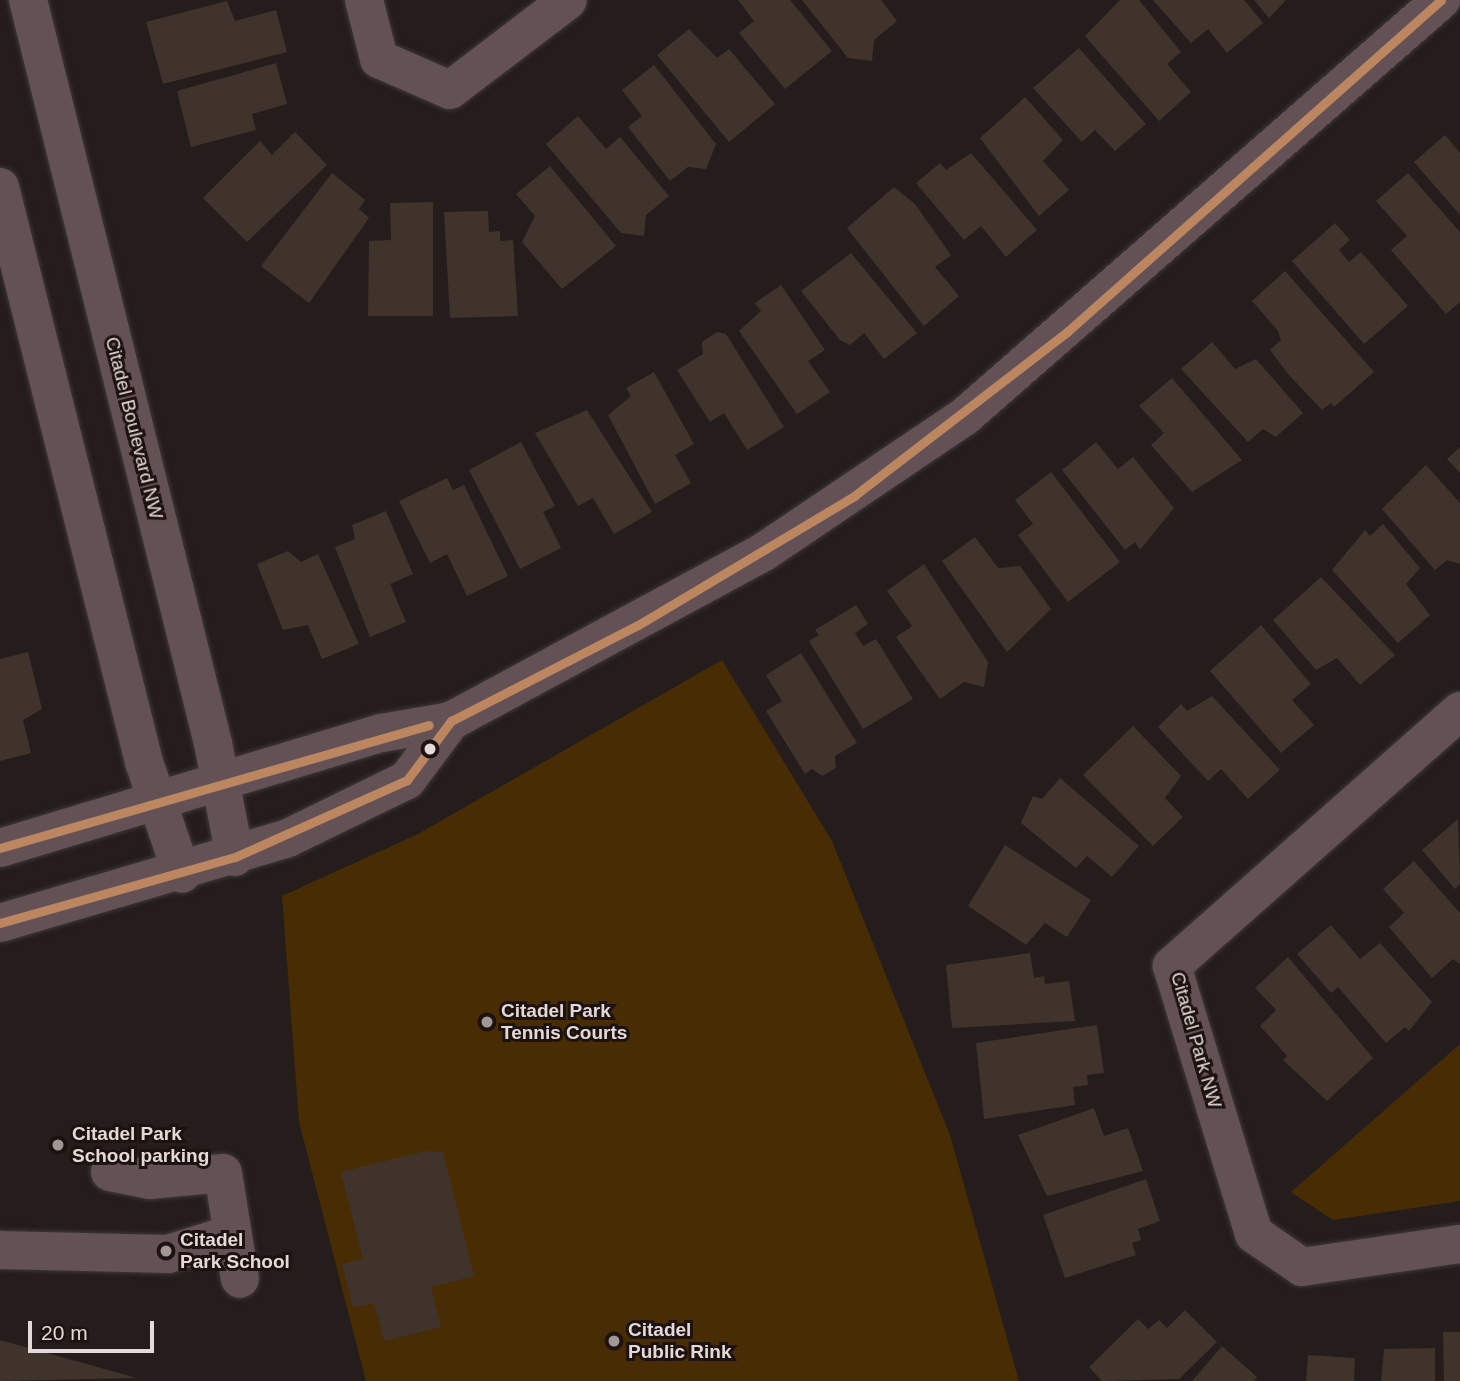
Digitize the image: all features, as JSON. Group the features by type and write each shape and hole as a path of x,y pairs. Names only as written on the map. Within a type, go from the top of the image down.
{"street":[{"name":"Citadel Boulevard NW","path":"28,0 222,786 235,857"},
{"path":"364,0 379,59 450,90 568,0"},
{"path":"0,848 222,786 382,733 451,721 765,551 964,417 1441,0"},
{"path":"0,187 158,804 182,874"},
{"name":"Citadel Park NW","path":"1460,711 1172,966 1254,1234 1302,1267 1460,1244"},
{"path":"0,923 235,857 407,780 451,721"},
{"path":"110,1172 150,1180 223,1173 229,1235 240,1279"},
{"path":"0,1250 168,1254 229,1235"}],"shaded area":[{"path":"722,660 832,841 950,1135 1019,1381 366,1381 299,1122 282,896 418,834"},
{"path":"1460,1044 1460,1201 1333,1220 1291,1192"}],"building":[{"path":"738,0 790,0 832,51 785,89 739,33 754,21"},
{"path":"802,0 881,0 897,21 874,40 872,61 848,58"},
{"path":"1120,0 1139,0 1181,52 1167,64 1191,92 1159,121 1085,36"},
{"path":"1153,0 1244,0 1263,23 1227,53 1208,29 1191,43"},
{"path":"1254,0 1286,0 1269,18"},
{"path":"227,1 235,21 276,10 287,52 163,84 146,22"},
{"path":"689,29 717,58 729,49 775,104 729,142 657,55"},
{"path":"1079,48 1146,124 1115,151 1095,130 1082,142 1033,88"},
{"path":"276,63 287,104 252,114 256,130 191,147 177,91"},
{"path":"654,65 716,144 706,169 688,167 670,181 628,127 642,116 622,90"},
{"path":"1025,97 1063,140 1043,161 1069,190 1039,216 980,138"},
{"path":"578,116 606,149 620,137 669,196 646,215 644,236 621,233 546,144"},
{"path":"295,132 327,165 247,242 203,198 260,141 272,155"},
{"path":"1445,135 1460,153 1460,215 1414,162"},
{"path":"971,153 1037,230 1006,257 981,226 964,240 916,183 940,163 946,170"},
{"path":"550,166 616,246 562,289 522,242 535,216 516,194"},
{"path":"332,173 365,200 359,209 369,218 309,303 261,266"},
{"path":"1408,173 1460,232 1460,302 1446,314 1391,250 1407,236 1376,201"},
{"path":"894,187 915,204 951,255 935,267 959,296 924,326 847,228"},
{"path":"433,202 433,316 368,316 369,241 391,240 390,203"},
{"path":"488,211 489,232 500,231 500,241 513,240 518,316 450,318 444,212"},
{"path":"1335,223 1350,240 1339,250 1349,262 1361,252 1408,306 1364,344 1292,261"},
{"path":"851,253 917,333 884,359 864,333 850,345 840,340 801,291"},
{"path":"1285,271 1374,372 1334,407 1331,403 1322,410 1288,374 1270,350 1281,340 1278,331 1252,301"},
{"path":"781,285 825,350 808,361 830,392 797,414 739,331 761,311 755,303"},
{"path":"717,332 726,334 784,427 747,450 724,413 710,422 677,370 703,354 702,342"},
{"path":"1212,342 1235,369 1256,359 1303,413 1276,437 1263,429 1248,442 1181,369"},
{"path":"654,372 694,444 675,455 691,483 655,504 608,415 631,396 626,388"},
{"path":"1172,378 1242,460 1192,492 1151,445 1164,433 1139,406"},
{"path":"587,410 652,512 614,534 593,498 578,506 535,433"},
{"path":"521,442 555,506 543,512 561,548 520,569 469,470"},
{"path":"1096,442 1118,469 1133,457 1174,508 1140,550 1135,542 1125,550 1062,470"},
{"path":"1460,447 1460,473 1447,459"},
{"path":"1426,465 1460,503 1460,564 1447,560 1435,570 1382,509"},
{"path":"1051,472 1120,562 1068,602 1018,535 1033,524 1015,500"},
{"path":"447,478 453,490 464,485 508,576 467,596 447,554 430,563 399,501"},
{"path":"386,511 413,574 390,584 406,622 370,637 335,547 355,539 352,525"},
{"path":"1383,524 1420,568 1406,584 1430,615 1398,643 1332,570 1365,530 1370,536"},
{"path":"975,537 998,568 1020,566 1051,609 1007,652 942,561"},
{"path":"288,551 301,562 318,554 359,644 322,659 308,625 283,630 257,564"},
{"path":"924,564 988,662 984,687 964,682 940,699 896,637 912,626 887,591"},
{"path":"1321,577 1395,655 1360,685 1337,658 1316,670 1273,620"},
{"path":"856,605 868,624 855,633 863,646 876,639 913,699 863,729 809,641 819,635 815,630"},
{"path":"1261,625 1311,684 1292,700 1314,725 1281,753 1210,671"},
{"path":"28,652 42,709 23,720 31,753 0,761 0,659"},
{"path":"801,653 857,743 835,756 836,768 822,776 812,769 805,774 766,711 782,701 766,675"},
{"path":"1212,696 1280,770 1248,799 1221,769 1208,781 1158,727 1181,704 1187,711"},
{"path":"1133,726 1181,776 1165,798 1183,817 1153,846 1083,775"},
{"path":"1060,778 1139,846 1112,877 1087,856 1076,868 1021,823 1033,796 1042,799"},
{"path":"1458,819 1460,884 1455,889 1422,850"},
{"path":"1005,845 1091,900 1067,937 1045,923 1026,945 968,906"},
{"path":"1414,861 1460,913 1460,964 1453,959 1432,978 1389,927 1404,913 1383,889"},
{"path":"1331,925 1360,959 1380,943 1432,1002 1409,1031 1405,1027 1386,1043 1338,987 1331,993 1297,954"},
{"path":"1030,953 1034,978 1044,976 1045,984 1069,981 1075,1021 952,1028 946,965"},
{"path":"1288,957 1373,1058 1327,1101 1283,1060 1287,1056 1260,1026 1276,1010 1255,988"},
{"path":"1097,1025 1104,1073 1087,1075 1088,1085 1073,1087 1075,1105 984,1119 976,1043"},
{"path":"1094,1108 1104,1136 1128,1128 1143,1171 1047,1196 1018,1135"},
{"path":"425,1151 443,1152 474,1276 431,1287 441,1327 384,1341 374,1303 353,1308 342,1264 363,1259 341,1172"},
{"path":"1146,1179 1160,1221 1138,1229 1141,1240 1132,1243 1136,1255 1065,1278 1043,1215"},
{"path":"1185,1310 1217,1342 1179,1379 1102,1381 1089,1367 1138,1319 1148,1329 1159,1320 1167,1328"},
{"path":"1443,1332 1460,1332 1460,1381 1444,1381"},
{"path":"0,1340 137,1378 0,1381"},
{"path":"1222,1346 1257,1377 1254,1381 1192,1381"},
{"path":"1435,1348 1435,1381 1381,1381 1384,1349"},
{"path":"1308,1355 1355,1358 1354,1381 1306,1381"}],"transit line":[{"path":"0,923 235,857 407,780 451,721 638,625 854,496 1067,332 1441,0"},
{"path":"0,848 429,725"}],"place":[{"name":"Citadel Park Tennis Courts","path":"487,1022"},
{"name":"Citadel Park School parking","path":"58,1145"},
{"name":"Citadel Park School","path":"166,1251"},
{"name":"Citadel Public Rink","path":"614,1341"}]}
